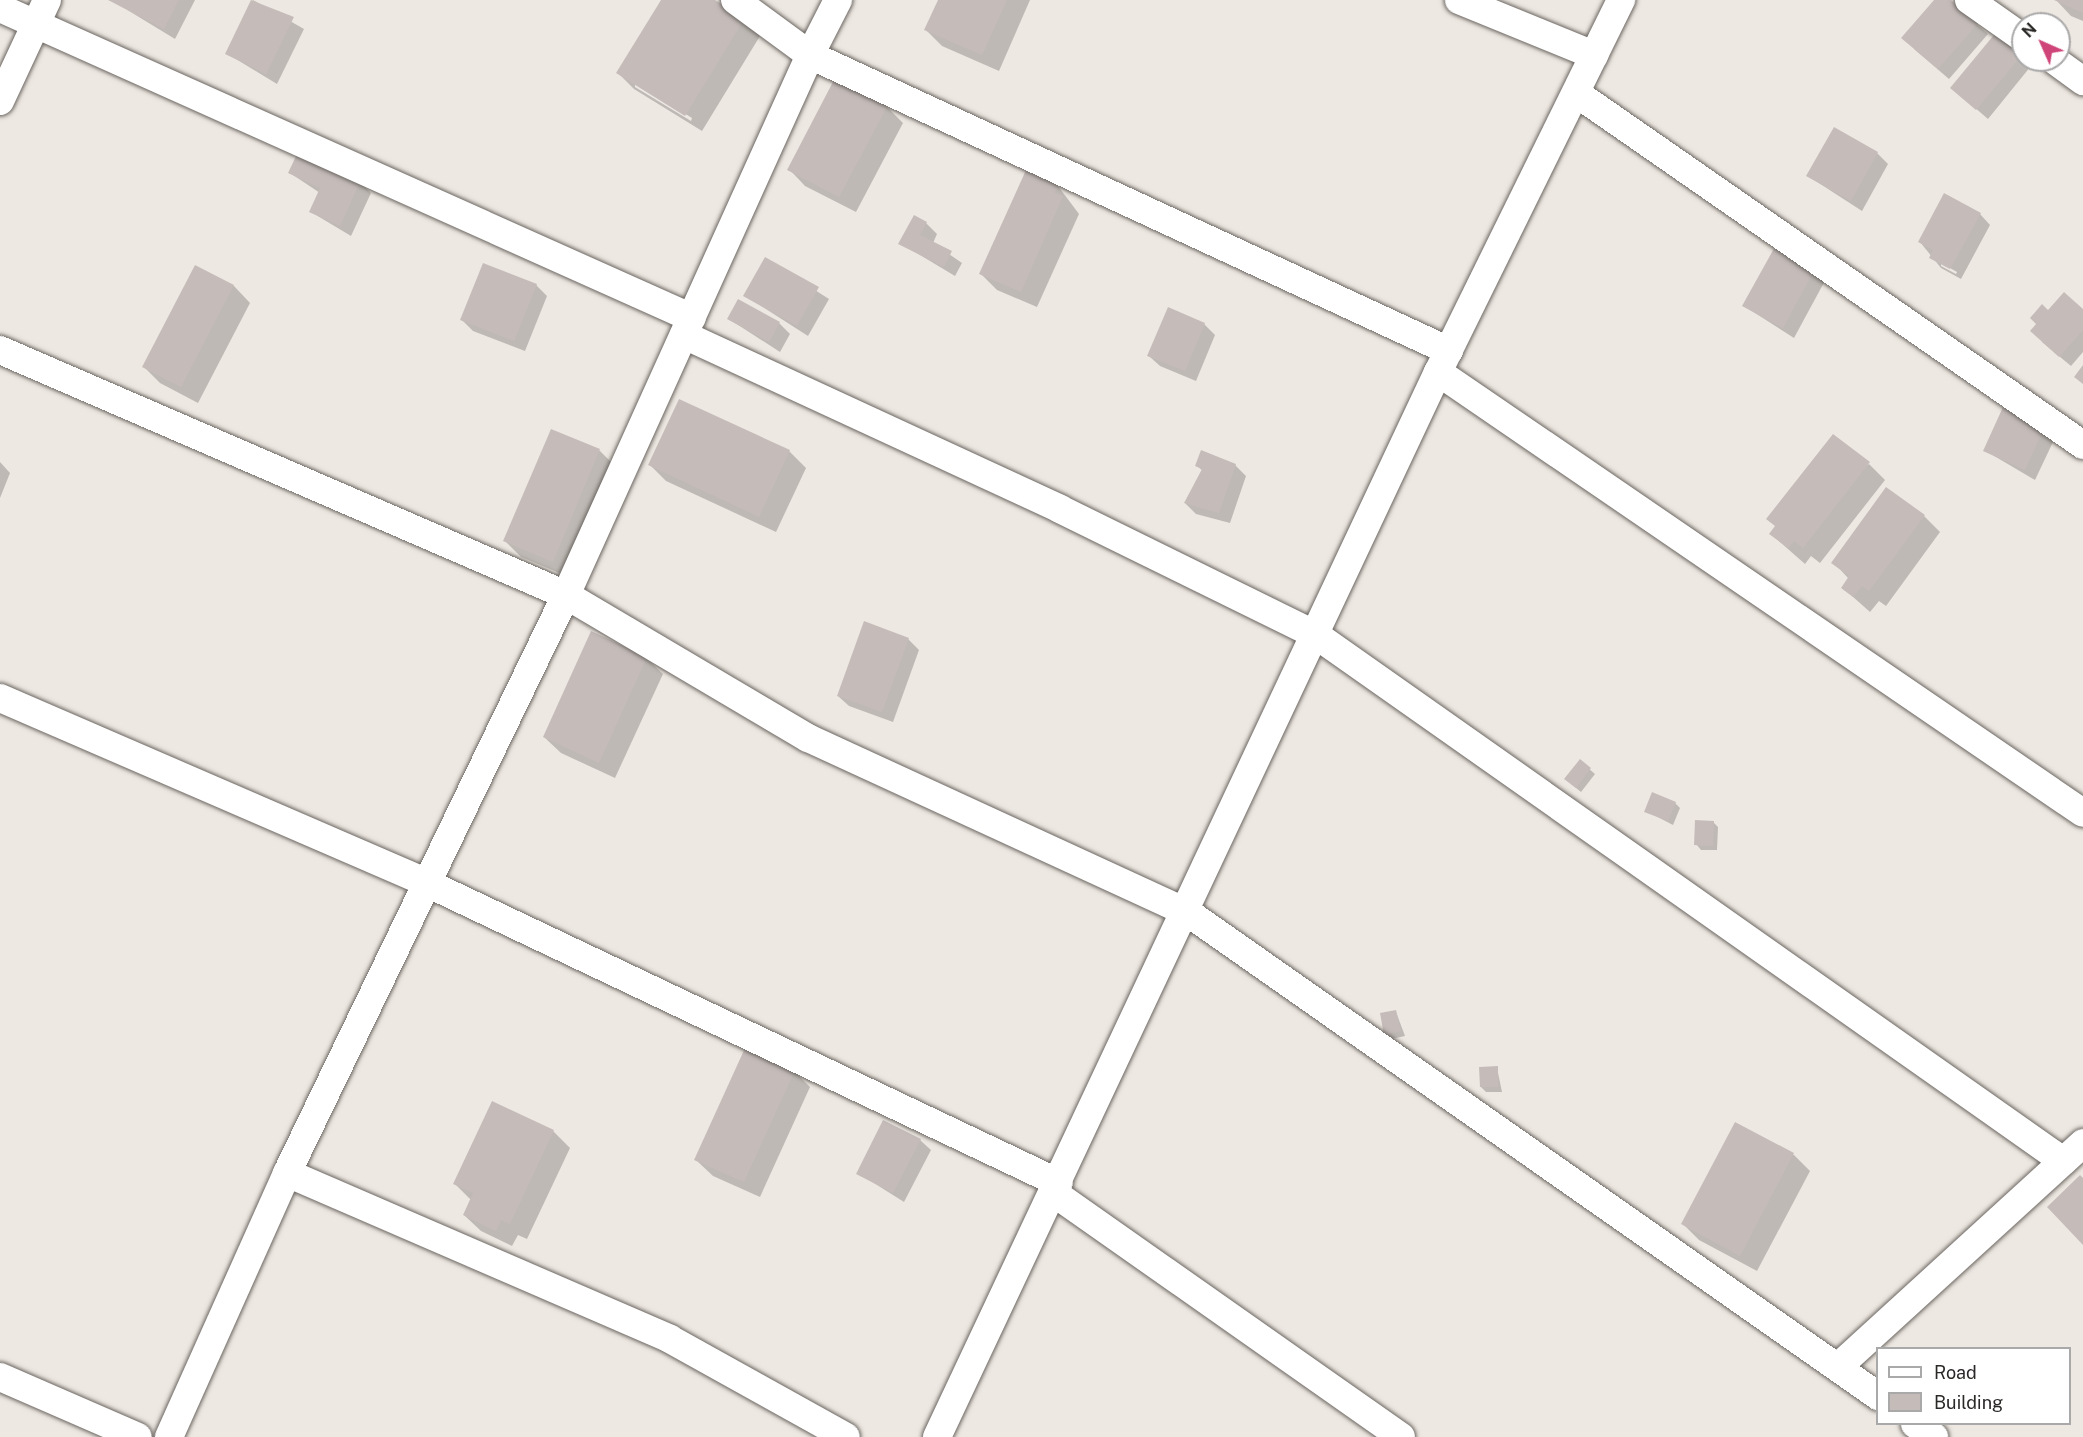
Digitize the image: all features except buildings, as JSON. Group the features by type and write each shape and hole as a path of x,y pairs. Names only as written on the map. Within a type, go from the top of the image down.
{"street":[{"path":"735,0 810,55 1443,362 2083,813"},
{"path":"169,1437 287,1173 429,884 566,595 810,55 838,0"},
{"path":"1459,0 1594,55"},
{"path":"937,1437 1443,362 1621,0"},
{"path":"1968,0 2011,30"},
{"path":"0,8 41,12 688,326 1316,635 2073,1152 1838,1367"},
{"path":"0,101 41,12"},
{"path":"2071,72 2083,81"},
{"path":"1576,93 2083,445"},
{"path":"0,350 566,595 808,738 1186,912 1779,1332 1838,1367 1876,1395"},
{"path":"0,698 429,884 1056,1188 1401,1437"},
{"path":"287,1173 670,1339 846,1437"},
{"path":"0,1377 138,1437"},
{"path":"1917,1425 1934,1437"}]}
